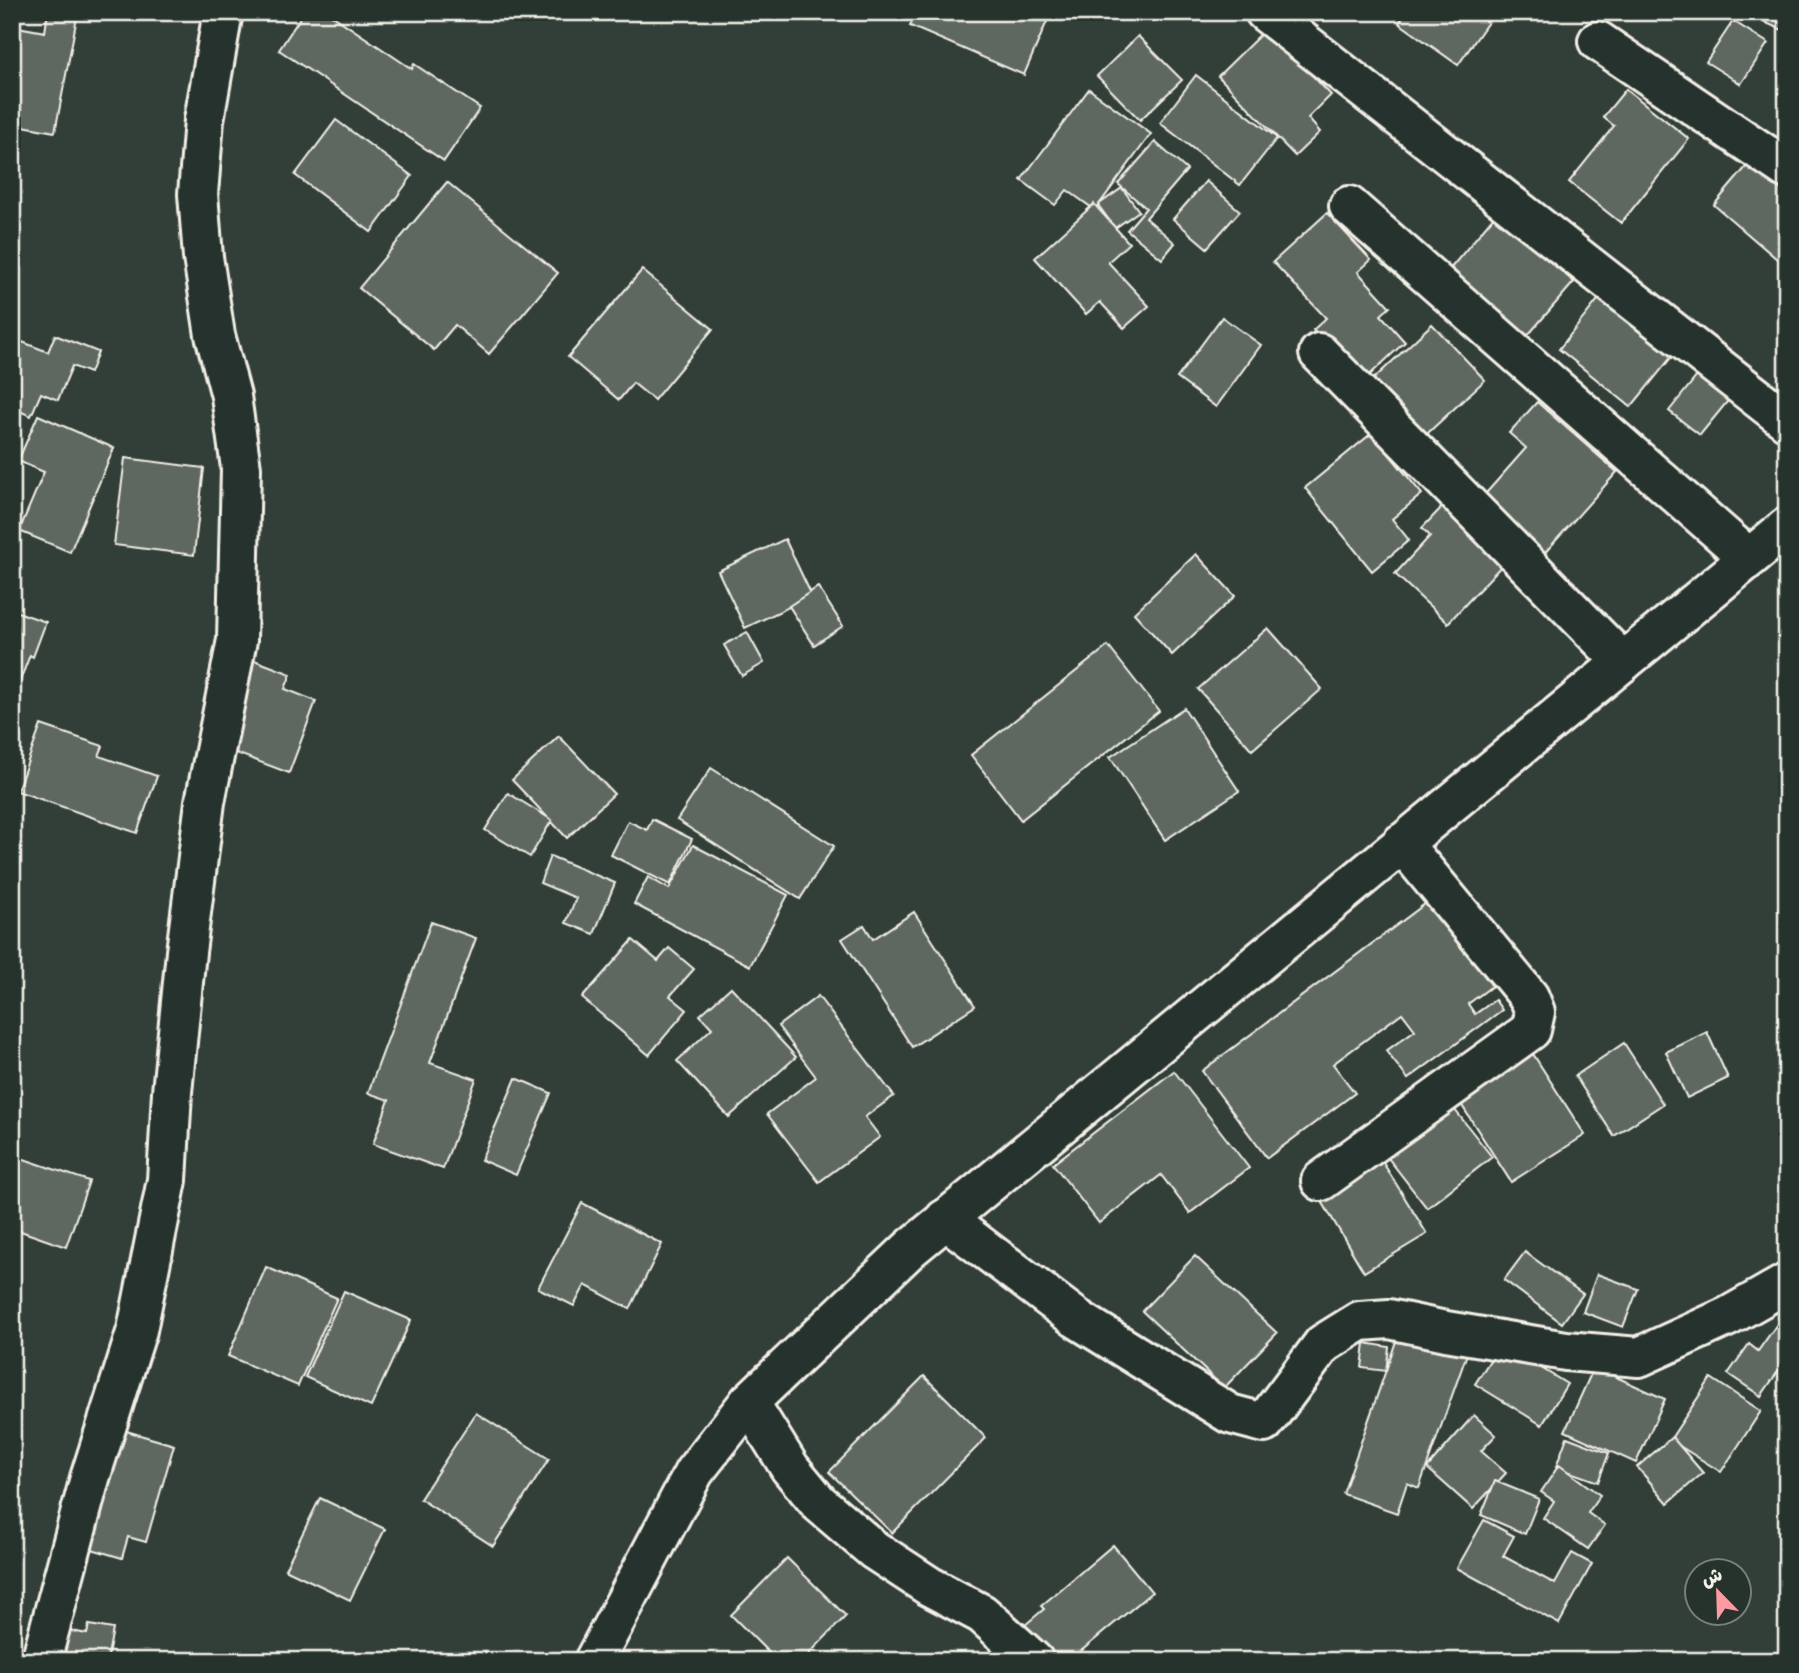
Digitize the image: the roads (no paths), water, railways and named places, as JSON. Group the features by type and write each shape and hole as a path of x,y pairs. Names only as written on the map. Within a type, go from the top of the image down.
{"street":[{"path":"41,1661 90,1478 137,1330 167,1180 172,1092 186,952 205,802 237,640 241,468 231,396 215,335 203,257 198,194 204,120 223,12"},
{"path":"1265,12 1787,421"},
{"path":"1598,41 1787,169"},
{"path":"1349,206 1749,558"},
{"path":"1319,353 1623,662"},
{"path":"594,1661 694,1472 749,1402 911,1248 1787,527"},
{"path":"1321,1181 1531,1030 1535,1013 1529,997 1402,843"},
{"path":"945,1219 1076,1318 1230,1414 1264,1423 1323,1344 1360,1321 1389,1319 1566,1351 1639,1357 1729,1316 1787,1283"},
{"path":"749,1402 790,1468 819,1503 885,1557 929,1586 982,1614 1034,1661"}]}
